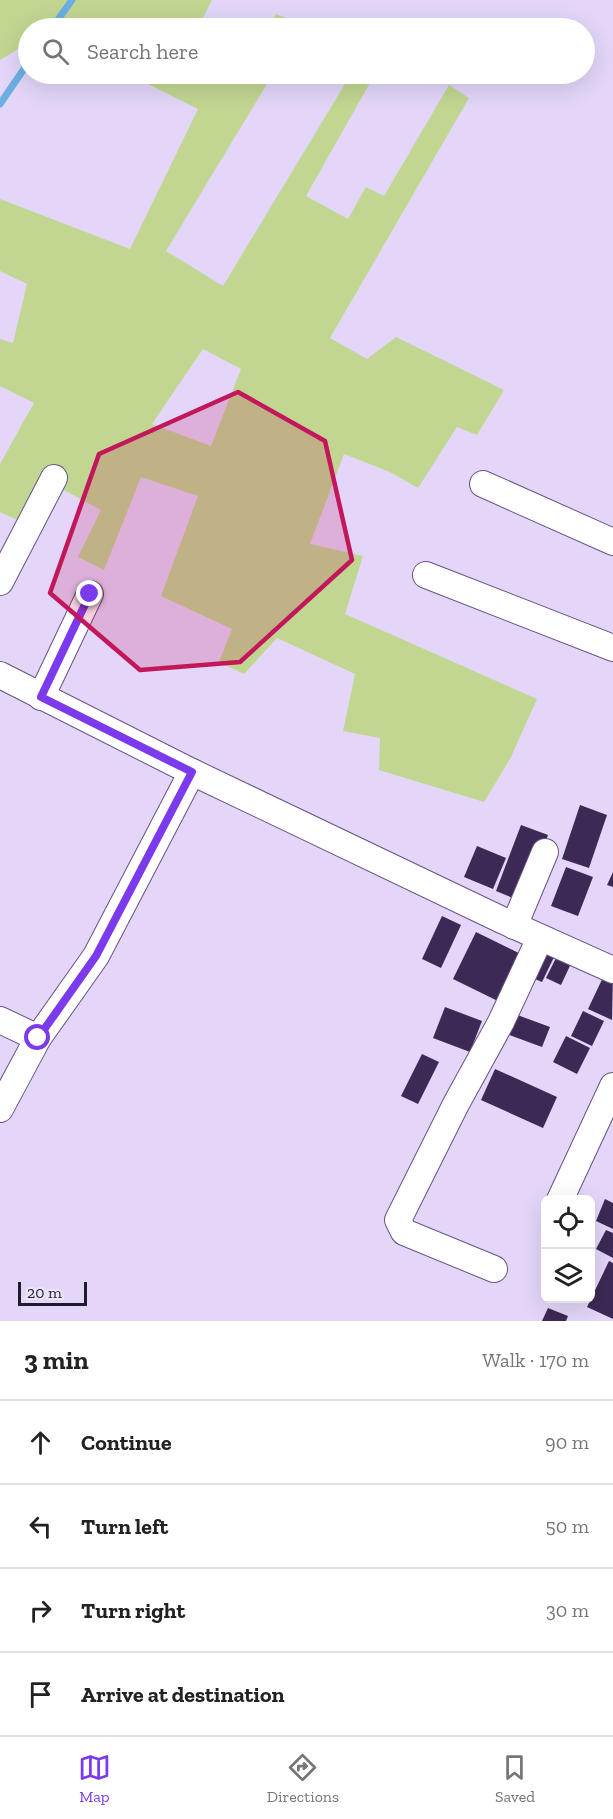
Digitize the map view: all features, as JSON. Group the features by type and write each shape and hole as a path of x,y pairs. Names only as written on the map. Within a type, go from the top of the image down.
{"street":[{"path":"0,582 54,478"},
{"path":"483,484 613,542"},
{"path":"426,575 613,648"},
{"path":"41,697 90,594"},
{"path":"0,675 192,772 514,926 613,970"},
{"path":"0,1109 38,1038 96,956 192,772"},
{"path":"514,926 545,852"},
{"path":"494,1269 404,1232 398,1220 456,1104 501,1022 540,938"},
{"path":"0,1020 38,1038"},
{"path":"562,1195 613,1086"}],"highlighted area":[{"path":"238,392 325,441 352,560 240,662 140,670 50,593 99,454"}],"green space":[{"path":"0,0 212,0 203,18 18,18 18,49 0,60"},
{"path":"276,14 286,18 274,18"},
{"path":"148,84 267,84 166,251 223,286 345,84 369,84 306,196 348,219 366,187 384,196 449,85 469,98 330,338 367,359 396,337 504,390 477,435 457,427 418,488 390,472 344,454 310,544 363,556 345,614 537,699 510,759 484,802 379,770 380,738 343,731 355,674 277,638 244,674 219,662 232,629 161,596 198,496 141,477 104,570 78,557 101,510 49,482 24,523 0,512 0,464 34,403 0,386 0,339 13,343 27,284 0,271 0,199 130,249 198,109","holes":["203,349 241,369 211,446 152,424"]}],"building":[{"path":"580,805 607,815 589,868 562,859"},
{"path":"521,825 548,835 523,902 496,891"},
{"path":"477,846 506,858 493,889 464,877"},
{"path":"566,867 593,877 578,916 551,906"},
{"path":"613,872 613,887 607,885"},
{"path":"442,916 461,925 441,968 422,959"},
{"path":"476,932 529,958 506,1005 453,979"},
{"path":"544,947 556,953 542,982 530,977"},
{"path":"561,948 575,955 561,985 546,978"},
{"path":"607,969 613,972 612,1020 588,1009"},
{"path":"445,1007 482,1021 470,1052 433,1038"},
{"path":"583,1011 604,1021 592,1046 571,1036"},
{"path":"512,1013 550,1027 542,1047 504,1033"},
{"path":"566,1036 590,1048 577,1074 553,1062"},
{"path":"422,1054 439,1062 418,1104 401,1096"},
{"path":"495,1069 557,1097 543,1128 481,1100"},
{"path":"605,1199 613,1203 613,1229 596,1221"},
{"path":"606,1230 613,1233 613,1258 596,1249"},
{"path":"609,1261 613,1263 613,1319 587,1307 589,1303 595,1303 595,1290"},
{"path":"548,1308 568,1316 566,1321 542,1321"}],"waterway":[{"path":"59,18 72,0"},
{"path":"0,104 18,78"}],"route":[{"path":"38,1038 96,956 192,772 41,697 90,594"}]}
